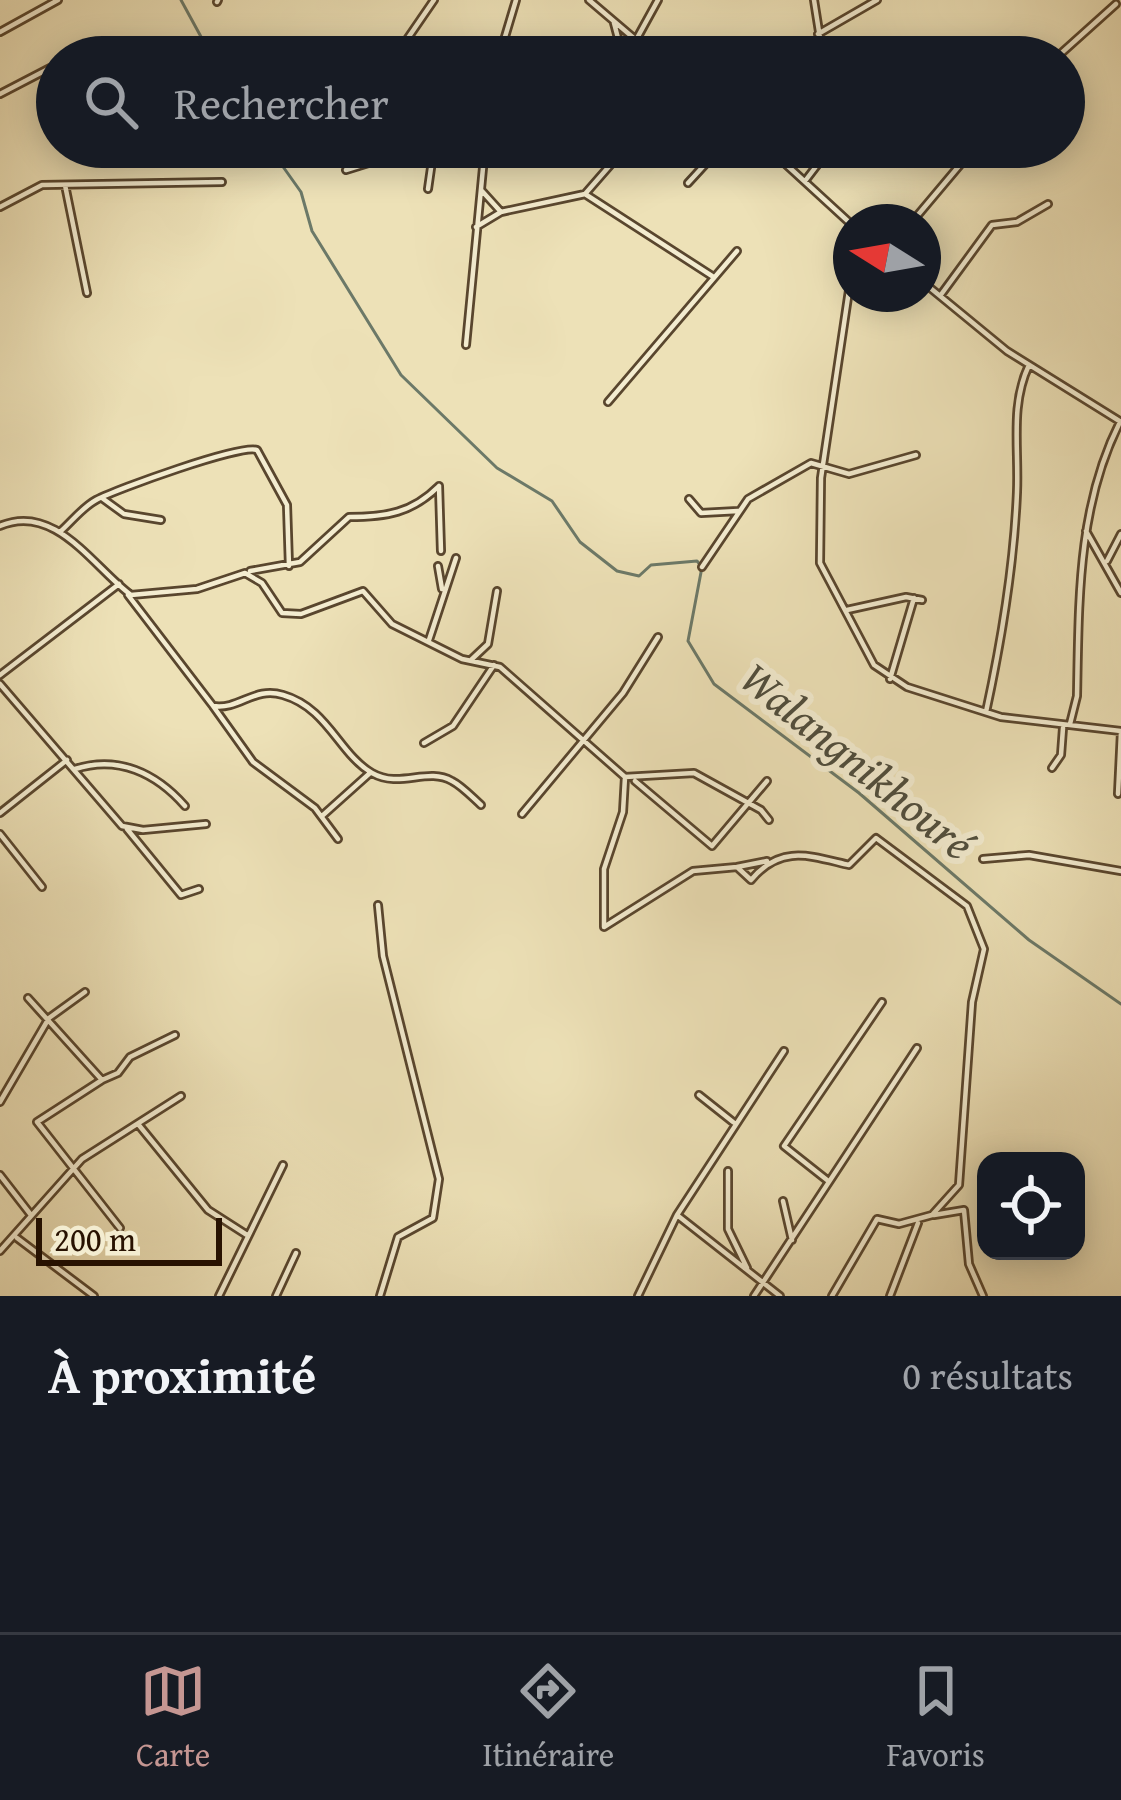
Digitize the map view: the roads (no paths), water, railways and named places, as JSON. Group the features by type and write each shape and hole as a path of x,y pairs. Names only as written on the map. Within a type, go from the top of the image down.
{"street":[{"path":"0,32 58,0"},
{"path":"405,36 434,0"},
{"path":"505,36 516,0"},
{"path":"589,0 630,36"},
{"path":"637,36 658,0"},
{"path":"814,0 818,34 877,0"},
{"path":"1080,36 1116,4"},
{"path":"614,23 617,36"},
{"path":"0,94 36,75"},
{"path":"346,170 352,168"},
{"path":"428,189 431,168"},
{"path":"466,345 484,168"},
{"path":"476,227 501,212 585,194 608,168"},
{"path":"688,183 702,168"},
{"path":"790,168 833,207"},
{"path":"805,181 815,168"},
{"path":"926,204 957,168"},
{"path":"0,207 42,185 222,182"},
{"path":"65,185 87,293"},
{"path":"482,191 501,212"},
{"path":"585,194 712,276"},
{"path":"941,295 992,225 1017,222 1048,204"},
{"path":"608,402 737,251"},
{"path":"941,297 1029,365 1121,422 1097,467 1086,531 1077,696 1061,755 1052,768"},
{"path":"846,312 821,474 820,563 874,665 890,679 986,712 1121,732 1118,794"},
{"path":"986,712 1008,609 1018,489 1017,391 1029,365"},
{"path":"61,531 102,498 182,471 206,455 248,446 256,450 287,506 289,566"},
{"path":"702,567 748,499 811,463 821,474 849,474 916,454"},
{"path":"124,591 131,595 197,589 245,573 289,566 349,517 389,517 424,501 440,486 441,551"},
{"path":"102,498 124,514 161,520"},
{"path":"689,500 701,513 738,511"},
{"path":"0,526 17,521 61,531 124,591 253,761 322,816 338,839"},
{"path":"1086,531 1121,593"},
{"path":"1107,561 1121,534"},
{"path":"429,640 456,558"},
{"path":"438,566 443,595"},
{"path":"245,573 262,583 283,613 301,614 363,591 392,625 471,660 494,665 648,798 712,846 766,781"},
{"path":"0,675 118,584"},
{"path":"471,660 488,644 497,591"},
{"path":"890,679 914,598"},
{"path":"847,610 922,600"},
{"path":"522,814 623,693 658,637"},
{"path":"424,743 453,726 494,665"},
{"path":"0,684 181,895 199,889"},
{"path":"213,706 232,705 262,691 298,700 340,736 370,772 403,782 430,775 451,780 481,805"},
{"path":"0,813 67,760"},
{"path":"75,770 99,761 152,775 185,806"},
{"path":"322,816 370,772"},
{"path":"629,778 694,773 750,803 769,820"},
{"path":"629,778 604,869 604,927 693,871 807,852 849,866 876,838 968,906 984,949 972,1002 961,1178 932,1215"},
{"path":"127,829 206,824"},
{"path":"0,834 42,887"},
{"path":"983,859 1029,855 1121,871"},
{"path":"737,867 751,880 766,861"},
{"path":"378,905 382,956 439,1179 433,1218 398,1238 380,1296"},
{"path":"0,1102 49,1018 85,992"},
{"path":"28,998 102,1080"},
{"path":"827,1180 784,1146 882,1002"},
{"path":"120,1228 37,1122 118,1073 130,1057 176,1035"},
{"path":"754,1296 917,1048"},
{"path":"638,1296 677,1215 733,1122 784,1051"},
{"path":"699,1095 733,1122"},
{"path":"0,1250 70,1168 181,1096"},
{"path":"138,1124 208,1210 248,1235"},
{"path":"219,1296 283,1165"},
{"path":"728,1171 728,1229 747,1270"},
{"path":"0,1175 32,1216"},
{"path":"784,1201 792,1240"},
{"path":"832,1296 877,1219 919,1220 964,1210 969,1264 982,1296"},
{"path":"677,1215 780,1296"},
{"path":"890,1296 919,1220"},
{"path":"15,1237 94,1296"},
{"path":"276,1296 296,1253"}],"waterway":[{"name":"Walangnikhouré","path":"181,0 201,36"},
{"name":"Walangnikhouré","path":"284,168 301,192 312,231 401,375 497,468 552,501 580,542 617,571 639,576 651,565 697,561 702,567 688,641 714,684 859,793 1029,940 1121,1004"}]}
